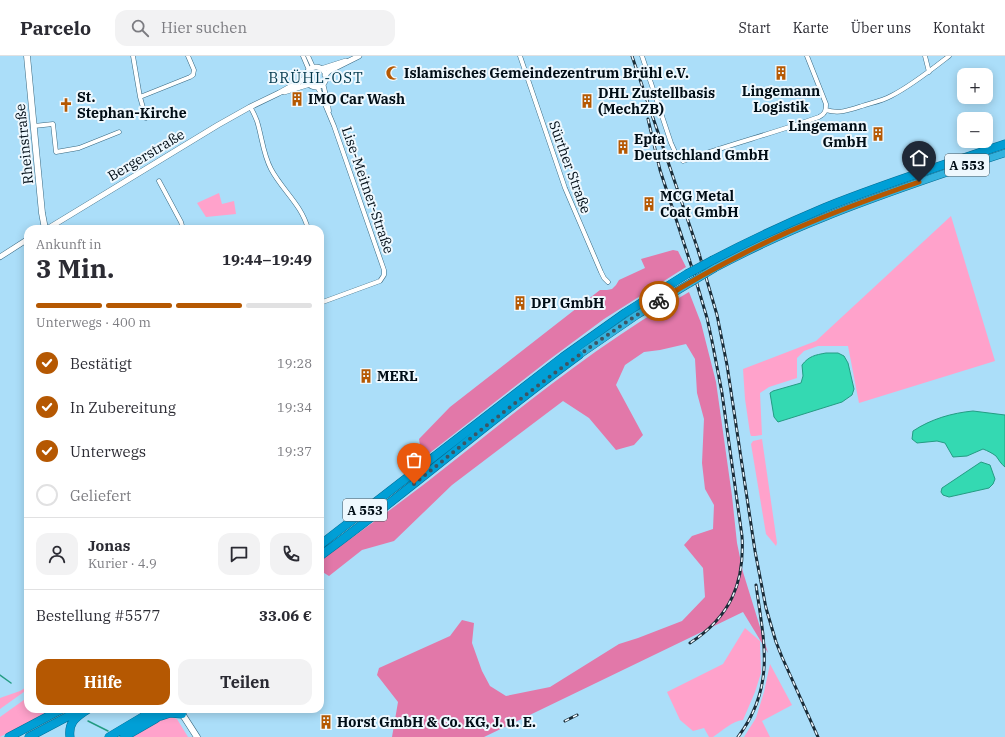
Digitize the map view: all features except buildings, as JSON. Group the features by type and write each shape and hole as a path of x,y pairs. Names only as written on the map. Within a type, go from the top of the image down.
{"highway":[{"name":"A 553","path":"324,542 562,357 625,313 778,228 883,186 1005,144"},
{"name":"A 553","path":"714,264 839,211 1005,152"},
{"name":"A 553","path":"324,553 357,529 579,355 638,315 688,278"},
{"path":"9,737 54,713"},
{"path":"30,737 75,713"},
{"path":"70,737 70,725 75,718 82,713"},
{"path":"109,737 149,713"},
{"path":"124,737 163,713"},
{"path":"155,719 170,713"}],"main road":[{"name":"Rheinstraße","path":"27,56 42,214 45,225"},
{"path":"181,713 197,737"}],"street":[{"path":"133,56 140,97 146,118"},
{"path":"140,97 193,75 194,70 188,56"},
{"path":"303,56 311,69"},
{"path":"308,56 311,69"},
{"path":"325,75 359,56"},
{"name":"Sürther Straße","path":"520,56 565,188 601,272 608,282"},
{"path":"642,56 671,143 676,154 683,161 819,118 823,115 826,110 826,104 807,56"},
{"path":"925,56 929,72"},
{"path":"826,110 833,112 844,112 889,97 929,72 949,56"},
{"path":"321,69 339,62 351,60"},
{"path":"316,67 321,69 325,75 325,80 323,83 317,86 310,84 306,78 306,75 311,69 316,67"},
{"name":"Bergerstraße","path":"53,225 218,125 306,78"},
{"name":"Lise-Meitner-Straße","path":"323,83 329,114"},
{"name":"Bergerstraße","path":"279,93 294,90 310,84"},
{"name":"Lise-Meitner-Straße","path":"317,86 329,114 384,270 384,275 380,281 324,302"},
{"path":"250,107 256,119 270,168 297,204 306,225"},
{"path":"34,126 53,124 56,152 79,148 119,132"},
{"path":"159,181 182,225"},
{"path":"0,257 24,244"}],"shaded area":[{"path":"219,193 222,204 234,201 236,214 206,217 197,203"},
{"path":"951,216 995,361 859,403 848,346 818,346 804,351 797,358 797,378 769,387 760,393 762,435 751,436 745,399 743,369 816,341"},
{"path":"673,250 678,251 686,267 604,319 550,359 422,459 419,439 450,407 600,290 612,289 619,280 645,268 641,259"},
{"path":"689,292 701,323 716,382 737,543 743,572 768,653 743,612 484,737 392,737 398,702 377,675 379,668 450,636 462,620 474,623 472,643 482,671 490,686 506,696 550,687 619,644 682,621 705,597 703,568 684,545 692,536 713,529 714,505 705,489 702,463 704,419 697,393 695,359 686,344 644,352 625,365 616,385 643,435 634,445 616,450 589,418 563,401 452,485 394,541 362,550 329,576 324,573 324,558 414,492 522,406 587,358 654,313"},
{"path":"826,353 838,353 844,356 848,363 854,389 852,395 842,402 778,422 774,417 770,393 801,383 803,376 802,365 812,356"},
{"path":"973,411 1005,415 1005,467 996,456 983,449 967,456 953,457 945,443 937,441 917,443 912,439 913,431 927,423 957,413"},
{"path":"762,439 777,543 776,546 766,534 751,444 753,441"},
{"path":"981,462 990,465 995,479 989,488 949,497 943,495 941,492 942,488"},
{"path":"745,628 760,641 761,673 743,720 731,724 713,737 709,737 704,728 693,731 680,720 667,692 723,664"},
{"path":"770,664 792,705 762,721 770,737 744,737 756,718 764,692"},
{"path":"24,688 24,692 0,709 0,698"},
{"path":"24,700 24,713 45,713 0,737 0,717"},
{"path":"168,715 177,719 188,737 128,737"}],"waterway":[{"path":"0,675 11,683"},
{"path":"88,721 108,731"}],"railway":[{"path":"632,56 698,250 717,315 727,365 755,551 766,608 782,657 818,737"},
{"path":"648,119 660,170 707,318 722,393 742,536 741,569 732,597 725,610 715,622 704,633 690,643"},
{"path":"738,737 750,718 758,700 763,682 764,645 756,585"},
{"path":"565,721 577,715"}],"way so far":[{"path":"414,484 563,367 616,329 659,301"}],"place":[{"name":"Islamisches Gemeindezentrum Brühl e.V.","path":"393,73"},
{"name":"Lingemann Logistik","path":"781,73"},
{"name":"IMO Car Wash","path":"297,99"},
{"name":"DHL Zustellbasis (MechZB)","path":"587,101"},
{"name":"St. Stephan-Kirche","path":"66,105"},
{"name":"Lingemann GmbH","path":"878,134"},
{"name":"Epta Deutschland GmbH","path":"623,147"},
{"name":"MCG Metal Coat GmbH","path":"649,204"},
{"name":"DPI GmbH","path":"520,303"},
{"name":"MERL","path":"366,376"},
{"name":"Horst GmbH & Co. KG, J. u. E.","path":"326,722"}],"district":[{"name":"BRÜHL-OST","path":"316,77"}],"route":[{"path":"659,301 715,268 788,232 919,182"}]}
